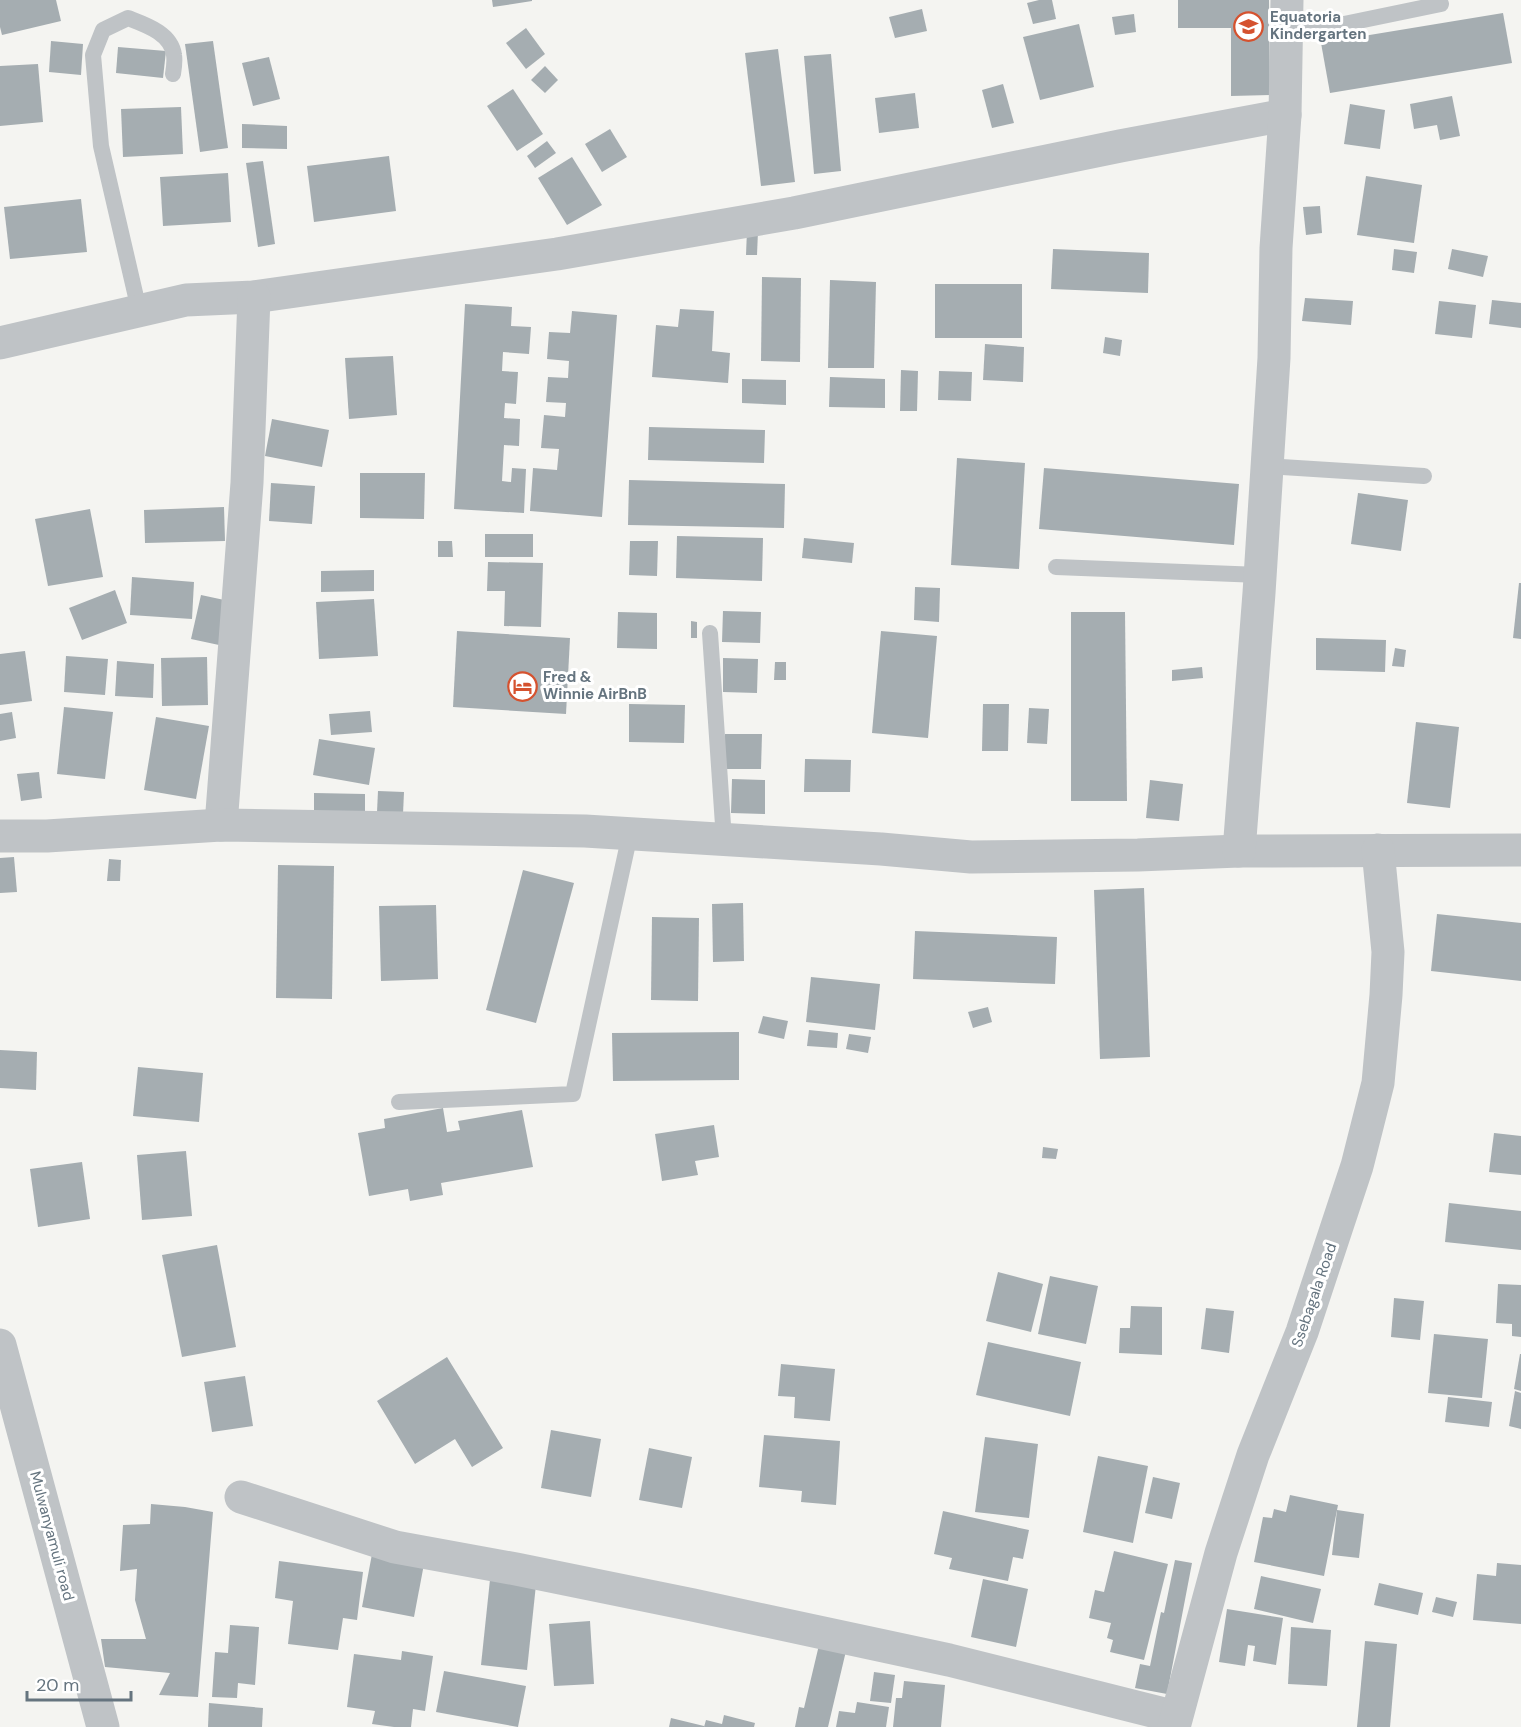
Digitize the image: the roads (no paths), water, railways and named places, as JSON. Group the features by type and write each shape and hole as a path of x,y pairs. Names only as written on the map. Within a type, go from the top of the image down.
{"street":[{"path":"1239,851 1274,358 1276,248 1285,115 1287,0"},
{"path":"0,344 186,300 254,297 557,254 794,213 1120,146 1285,115"},
{"path":"221,825 247,483 254,297"},
{"path":"0,836 47,836 221,825 585,831 971,857 1239,851 1521,850"},
{"name":"Ssebagala Road","path":"1175,1722 1221,1553 1254,1455 1302,1332 1357,1166 1378,1083 1388,952 1378,850"},
{"name":"Mulwanyamuli road","path":"0,1345 103,1727"},
{"path":"241,1497 395,1547 516,1569 926,1655 1175,1722"}],"lane":[{"path":"1286,36 1441,4"},
{"path":"139,310 101,146 93,55 104,30 128,18 151,26 168,41 174,53 173,74"},
{"path":"1267,466 1424,476"},
{"path":"1056,567 1260,575"},
{"path":"710,633 724,840"},
{"path":"399,1102 573,1094 630,834"}],"place":[{"name":"Equatoria Kindergarten","path":"1249,26"},
{"name":"Fred & Winnie AirBnB","path":"522,686"}]}
